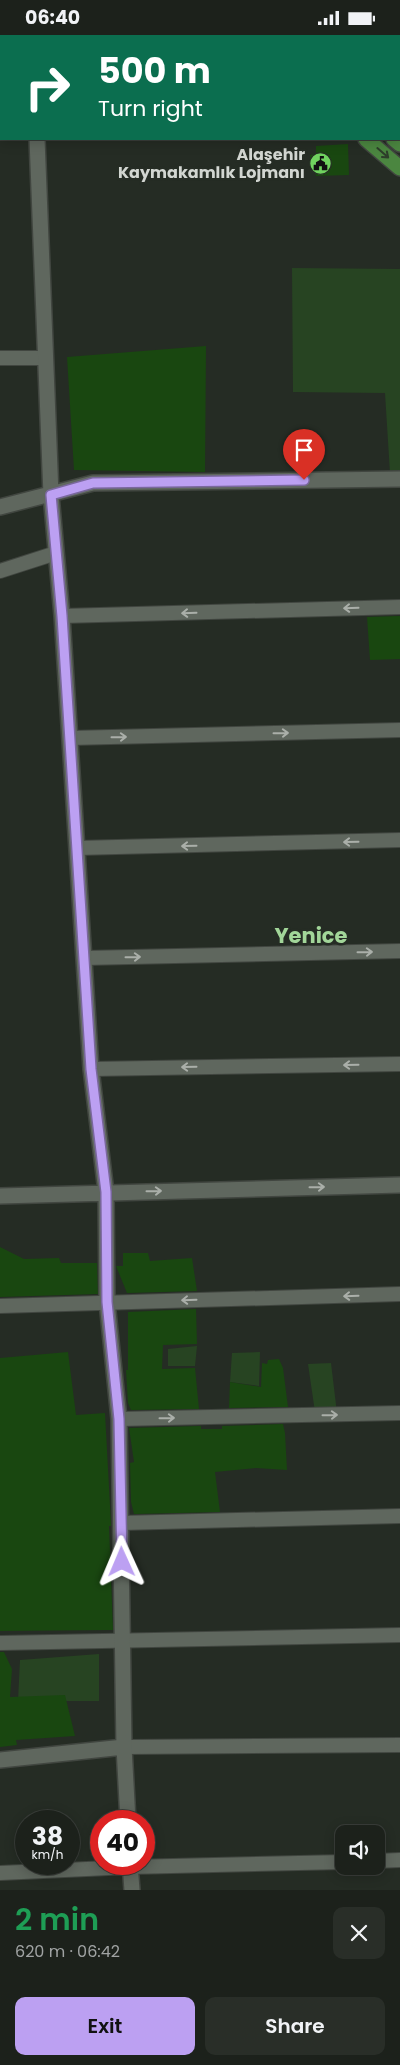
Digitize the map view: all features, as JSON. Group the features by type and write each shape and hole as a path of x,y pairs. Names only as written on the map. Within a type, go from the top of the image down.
{"main road":[{"path":"367,140 400,168"}],"street":[{"path":"37,140 44,358 51,495 62,616 91,1069 106,1192 107,1302 119,1419 124,1639 124,1747 127,1810"},
{"path":"0,358 44,358"},
{"path":"0,507 93,483 400,479"},
{"path":"0,571 56,553"},
{"path":"62,616 400,607"},
{"path":"70,738 400,730"},
{"path":"77,848 400,840"},
{"path":"84,958 400,951"},
{"path":"91,1069 400,1064"},
{"path":"0,1196 400,1185"},
{"path":"0,1306 400,1294"},
{"path":"119,1419 400,1413"},
{"path":"121,1523 400,1516"},
{"path":"0,1643 124,1639 400,1635"},
{"path":"0,1760 124,1747 400,1745"},
{"path":"385,1861 400,1860"},
{"path":"155,1865 335,1862"},
{"path":"0,1873 90,1867"},
{"path":"131,1875 132,1890"}],"green space":[{"path":"292,268 400,269 400,473 390,473 385,393 293,392"},
{"path":"197,1346 195,1366 168,1366 168,1349"},
{"path":"260,1352 259,1386 230,1382 232,1353"},
{"path":"331,1363 337,1413 315,1412 308,1364"},
{"path":"99,1654 99,1701 18,1701 20,1660"}],"building":[{"name":"Alaşehir Kaymakamlık Lojmanı","path":"348,144 349,175 316,176 315,169 311,169 310,155 316,154 316,146"},
{"path":"206,346 205,472 74,470 67,357"},
{"path":"400,616 400,659 370,660 367,617"},
{"path":"0,1247 24,1259 59,1258 61,1263 97,1263 98,1294 0,1297"},
{"path":"123,1253 148,1253 150,1261 192,1258 197,1291 127,1293 116,1266 123,1266"},
{"path":"196,1309 197,1344 163,1345 162,1369 195,1368 199,1409 131,1410 128,1403 126,1370 128,1370 128,1312"},
{"path":"68,1352 76,1415 105,1413 111,1524 109,1526 113,1630 0,1631 0,1358"},
{"path":"279,1359 283,1368 288,1407 229,1408 230,1382 261,1387 262,1363 267,1364 268,1360"},
{"path":"283,1424 287,1470 256,1468 215,1472 220,1512 134,1514 131,1502 130,1463 134,1462 129,1428 201,1426 201,1429 222,1429 222,1426"},
{"path":"0,1652 4,1652 12,1669 10,1697 65,1695 75,1736 16,1740 17,1745 0,1747"}],"place":[{"name":"Alaşehir Kaymakamlık Lojmanı","path":"321,163"}],"district":[{"name":"Yenice","path":"311,935"}],"route":[{"path":"122,1562 119,1419 107,1302 106,1192 91,1069 62,616 51,495 93,483 304,480"}]}
